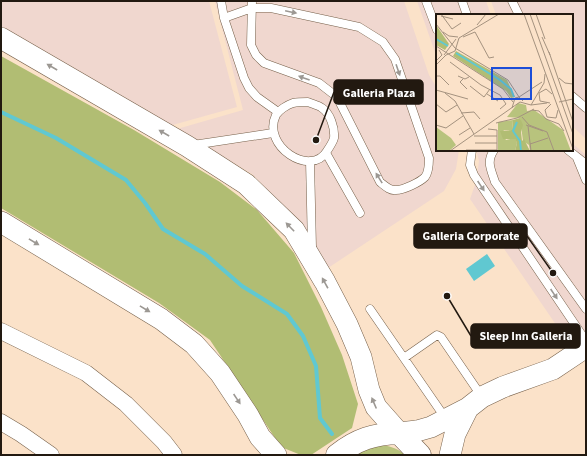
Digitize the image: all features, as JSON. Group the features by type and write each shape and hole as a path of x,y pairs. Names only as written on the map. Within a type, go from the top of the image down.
{"main road":[{"path":"337,455 344,449 361,440 380,434 399,433 420,455"}],"street":[{"path":"1,38 187,146 246,184 294,230 312,259 347,324 361,357 369,390 376,407 399,433 430,427 502,387 553,369 586,347"},
{"path":"1,222 161,319 194,344 220,373 260,437 276,455"},
{"path":"1,331 86,373 126,404 164,442 174,455"},
{"path":"450,455 455,434 475,403"},
{"path":"1,422 51,455"}],"lane":[{"path":"220,1 224,18 244,78 249,88 257,97 278,112"},
{"path":"426,1 436,27"},
{"path":"462,1 467,14"},
{"path":"512,1 518,14"},
{"path":"224,18 252,5 359,27 383,42 395,59 429,158 428,169 425,176 412,186 397,190 388,188 380,182 337,97 319,83 264,63 256,54 251,45 252,5"},
{"path":"573,97 586,108"},
{"path":"308,102 323,108 332,122 334,138 326,153 319,159 310,161 298,160 287,153 278,144 273,133 274,119 278,112 292,104 308,102"},
{"path":"187,146 273,133"},
{"path":"472,151 470,165 474,175 586,341"},
{"path":"493,151 489,166 495,182 586,309"},
{"path":"569,151 586,164"},
{"path":"326,153 360,213"},
{"path":"577,158 586,180"},
{"path":"310,161 312,259"},
{"path":"370,309 446,419"},
{"path":"404,358 437,335 441,337 475,403"}],"shaded area":[{"path":"1,1 209,1 237,107 169,126 1,29"},
{"path":"215,1 404,1 429,75 436,86 436,151 459,151 456,169 444,191 328,268 302,226 252,174 177,129 243,110"},
{"path":"417,1 486,1 491,14 436,14 436,55"},
{"path":"491,1 586,1 586,139 573,127 573,14 496,14"},
{"path":"573,144 586,155 586,347 576,354 470,199 476,182 479,161 476,151 573,151"}],"green space":[{"path":"1,56 134,130 220,182 257,210 294,253 321,307 342,355 358,404 352,428 311,455 301,455 281,447 210,340 159,303 1,208"},
{"path":"383,445 395,448 405,455 350,455 363,448"}],"water":[{"path":"487,254 495,266 474,281 466,269"}],"waterway":[{"path":"1,112 56,138 126,180 145,203 163,229 205,254 242,286 287,314 303,336 316,366 320,418 332,434"}],"place":[{"name":"Galleria Plaza","path":"316,140"},
{"name":"Galleria Corporate","path":"553,273"},
{"name":"Sleep Inn Galleria","path":"447,296"}]}
